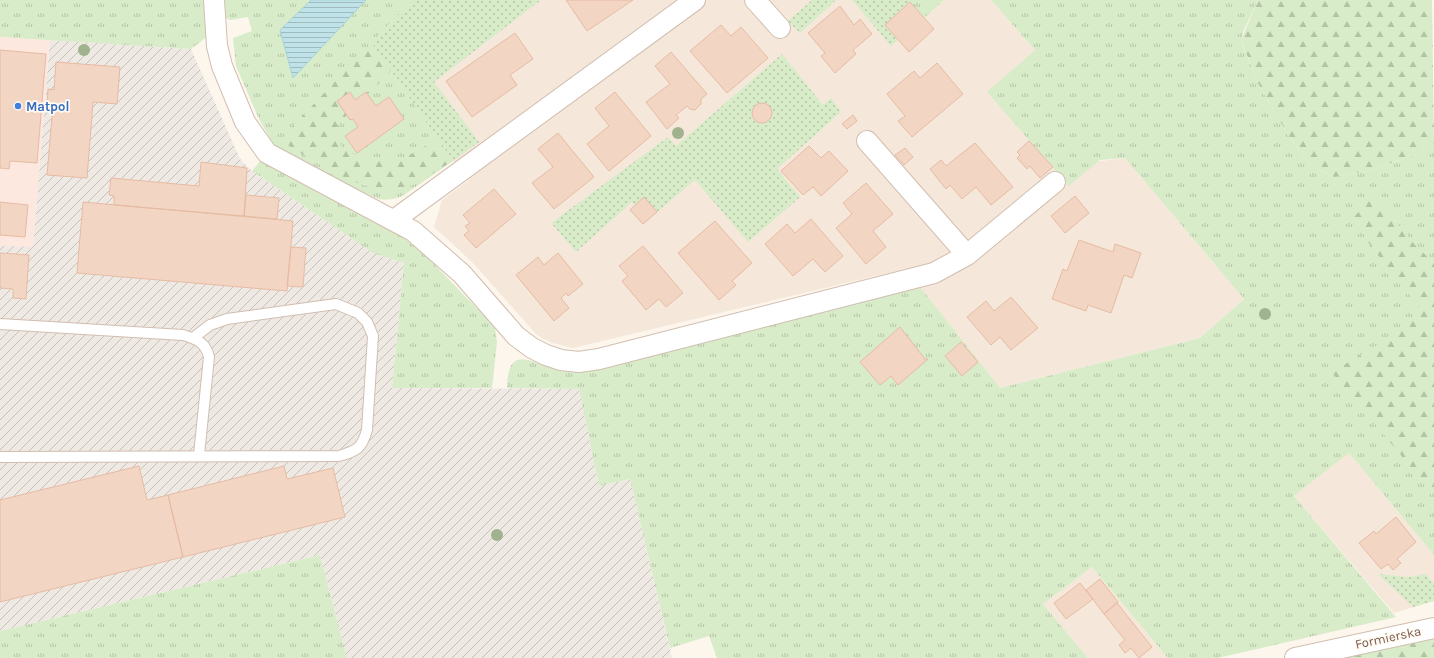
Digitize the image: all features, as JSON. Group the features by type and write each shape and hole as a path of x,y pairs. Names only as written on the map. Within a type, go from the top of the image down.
{"street":[{"path":"214,0 218,46 222,66 245,122 267,153 413,231 462,274 516,336 532,348 546,355 579,362 599,359 934,274 967,255 1055,182"},
{"path":"394,220 695,0"},
{"path":"755,0 780,28"},
{"path":"867,141 967,255"},
{"name":"Formierska","path":"1295,658 1434,628"}],"lane":[{"path":"0,457 200,455 339,456 358,449 364,442 367,430 372,336 367,322 358,313 336,304 227,319 210,325 193,338"},
{"path":"0,324 184,335 202,343 207,349 209,357 200,455"}],"shaded area":[{"path":"413,0 908,0 924,18 944,0 991,0 1035,50 988,92 1053,167 1125,158 1244,299 1200,338 1000,388 905,269 573,348 552,343 537,335 472,262 434,227 442,200 469,180 453,161 372,43"},
{"path":"0,37 50,40 33,248 0,246"},
{"path":"50,40 191,49 240,159 252,171 373,253 404,263 392,388 579,389 599,486 630,479 672,658 347,658 320,555 0,631 0,246 33,247"},
{"path":"1349,453 1434,555 1434,601 1394,613 1294,496"},
{"path":"1092,567 1168,658 1088,658 1043,604"}],"green space":[{"path":"0,0 206,0 208,36 191,49 0,37"},
{"path":"223,0 413,0 372,43 453,161 401,197 385,200 378,199 289,157 274,146 258,117 236,66 233,38 252,31 248,17 230,20 224,17"},
{"path":"413,0 541,0 434,82 479,142 453,161 372,43"},
{"path":"812,0 836,0 800,33 788,21"},
{"path":"852,0 908,0 910,2 885,25 898,40 891,46"},
{"path":"908,0 944,0 924,18"},
{"path":"991,0 1258,0 1243,32 1241,41 1258,83 1287,133 1310,165 1334,177 1368,171 1420,153 1434,144 1434,555 1349,453 1294,496 1396,617 1218,658 1168,658 1092,567 1043,604 1088,658 717,658 709,636 670,648 630,479 599,486 579,389 507,388 509,372 513,363 519,360 527,360 568,372 593,370 920,287 1000,388 1200,338 1244,299 1125,158 1100,160 1069,186 987,92 1035,50"},
{"path":"1258,0 1432,0 1434,144 1420,153 1368,171 1334,177 1310,165 1287,133 1258,83 1241,40"},
{"path":"390,23 402,52 391,71 342,120 334,132 336,140 346,151 367,159 395,163 438,139 453,161 406,188 386,191 371,188 338,174 280,140"},
{"path":"782,54 823,105 831,98 841,112 777,169 800,197 748,242 695,180 643,224 630,210 635,205 632,202 576,252 551,223 668,137 676,146"},
{"path":"261,160 318,193 382,224 412,244 429,259 495,327 497,342 492,388 392,388 404,263 373,253 252,171"},
{"path":"1375,195 1414,244 1434,263 1434,495 1332,372 1397,333 1423,312 1370,245 1354,217"},
{"path":"320,555 347,658 0,658 0,631"},
{"path":"1378,574 1408,577 1426,574 1434,584 1434,601 1413,607"},
{"path":"1434,635 1434,658 1333,658"}],"water":[{"path":"311,0 366,0 293,78 280,30"}],"building":[{"path":"566,0 633,0 587,31"},
{"path":"910,2 934,29 909,52 885,25"},
{"path":"840,6 854,25 860,19 872,34 853,50 856,54 835,73 821,56 825,53 808,33"},
{"path":"721,25 731,36 741,27 768,58 727,93 690,51"},
{"path":"515,33 533,59 510,75 517,85 472,117 446,81"},
{"path":"0,50 46,54 37,163 10,161 9,169 0,168"},
{"path":"671,52 707,94 701,99 701,104 695,110 690,109 687,106 676,115 679,118 667,129 646,102 670,84 655,66"},
{"path":"56,62 120,67 117,104 93,102 87,178 47,175 53,105 47,105 48,89 54,90"},
{"path":"937,63 963,94 912,137 898,121 905,116 887,94 914,71 920,78"},
{"path":"350,92 355,100 366,92 376,106 389,97 404,119 357,153 345,136 358,127 353,119 350,120 337,101"},
{"path":"615,92 651,136 609,171 587,144 609,126 595,108"},
{"path":"762,103 769,106 772,113 769,120 762,123 755,120 752,113 755,106"},
{"path":"853,115 857,121 847,129 842,124"},
{"path":"558,133 594,177 554,209 532,183 553,167 538,149"},
{"path":"1029,141 1053,167 1040,178 1030,166 1027,169 1017,158 1020,155 1017,152"},
{"path":"975,143 1013,187 991,205 976,187 962,199 950,185 946,189 930,169 941,160 946,166"},
{"path":"809,146 821,158 829,151 848,171 821,196 813,187 803,195 781,171"},
{"path":"905,148 913,157 904,165 895,155"},
{"path":"201,162 247,168 244,216 114,205 114,196 109,195 111,178 199,186"},
{"path":"866,183 893,214 873,231 886,247 866,264 836,228 852,214 843,203"},
{"path":"494,189 516,214 476,248 464,235 469,231 465,226 470,223 463,215"},
{"path":"246,195 279,198 277,219 244,216"},
{"path":"1075,196 1089,213 1065,233 1051,216"},
{"path":"644,197 657,212 643,224 630,210"},
{"path":"0,202 28,205 25,237 0,235"},
{"path":"83,202 293,221 287,291 77,273"},
{"path":"811,219 843,256 825,272 813,259 793,276 765,244 787,224 795,233"},
{"path":"715,221 752,263 732,281 736,285 719,300 678,253"},
{"path":"1079,240 1113,252 1115,244 1141,253 1132,278 1124,275 1111,313 1088,305 1086,311 1052,299 1063,269 1067,271"},
{"path":"643,246 683,293 666,307 659,299 646,310 622,281 628,276 619,266"},
{"path":"291,247 306,248 303,287 287,286"},
{"path":"0,253 29,255 26,299 13,298 13,289 0,288"},
{"path":"558,253 583,284 568,296 566,293 561,298 569,308 554,321 516,275 538,257 544,265"},
{"path":"1011,297 1038,328 1011,350 1000,337 991,345 967,317 986,301 994,311"},
{"path":"900,327 925,359 928,359 898,385 891,376 880,385 860,362"},
{"path":"961,342 978,362 962,376 945,356"},
{"path":"139,466 147,500 168,495 183,557 0,602 0,500"},
{"path":"284,466 287,479 333,468 345,517 183,557 168,495"},
{"path":"1396,517 1416,542 1397,559 1401,563 1393,570 1388,564 1381,569 1359,543 1374,531 1376,534"},
{"path":"1100,579 1118,602 1104,614 1086,590"},
{"path":"1080,583 1093,599 1066,619 1054,603"},
{"path":"1117,603 1152,647 1139,658 1131,648 1125,653 1119,645 1125,640 1104,614"}],"place":[{"name":"Matpol","path":"18,106"}]}
